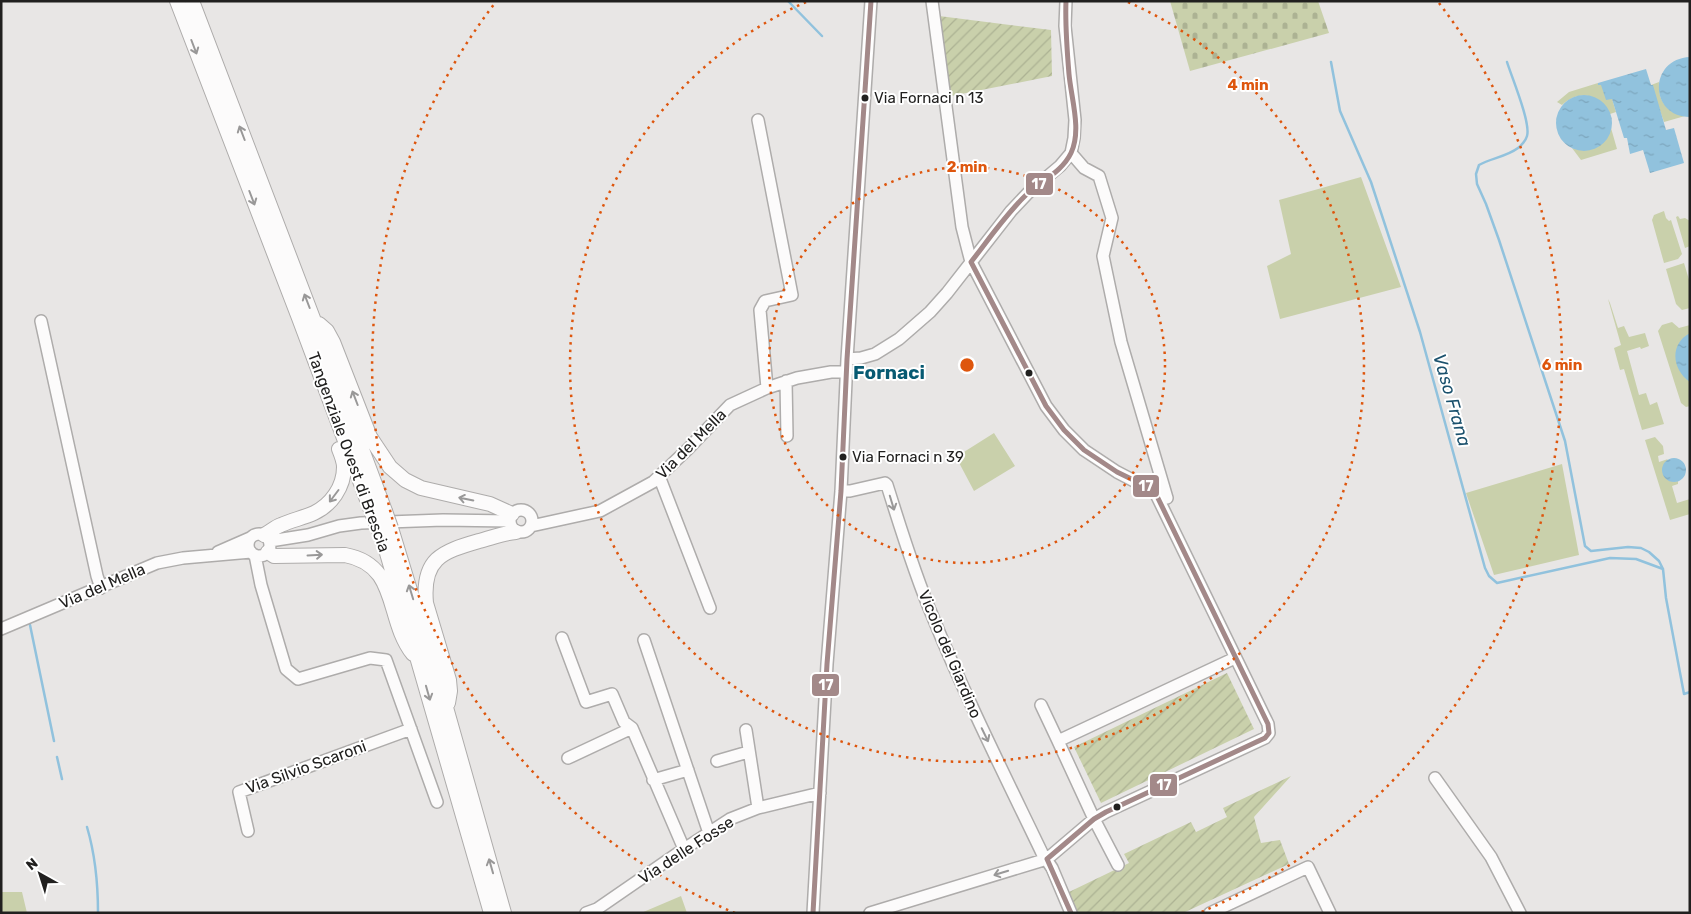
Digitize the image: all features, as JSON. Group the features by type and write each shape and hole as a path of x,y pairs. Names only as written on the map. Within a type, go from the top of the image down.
{"main road":[{"name":"Tangenziale Ovest di Brescia","path":"176,1 299,318 385,529 447,711 504,913"},
{"name":"Tangenziale Ovest di Brescia","path":"192,1 314,321 378,512"},
{"path":"299,318 301,349 336,439 344,472 338,490 324,507 314,513 280,525 262,548 274,556 345,555 356,557 371,566 383,579 401,636 419,662"},
{"path":"314,321 327,331 333,342 370,437 390,466 405,480 421,488 490,504 513,522 505,533 454,549 438,558 428,571 425,592 426,604 449,680 450,691 447,711"},
{"name":"Tangenziale Ovest di Brescia","path":"385,529 387,553 491,913"}],"street":[{"path":"813,913 871,1"},
{"path":"932,1 962,227 971,262 1046,406 1064,430 1084,450 1117,472 1167,498 1121,342 1103,256 1112,218 1099,176 1084,168 1071,153"},
{"path":"847,359 875,354 899,339 930,312 948,293 1011,211 1028,193 1060,166 1071,153 1075,120 1066,34 1066,1"},
{"path":"758,120 792,295 765,301 760,310 767,388"},
{"path":"41,321 101,588"},
{"name":"Via del Mella","path":"1,628 101,588 156,563 262,548 339,526 361,523 443,520 513,522 523,532 531,526 600,511 653,482 730,405 767,388 807,375 847,372"},
{"path":"786,381 787,436"},
{"path":"659,476 710,608"},
{"name":"Vicolo del Giardino","path":"841,491 850,491 885,483 887,486 914,569 932,615 980,723 1047,860"},
{"path":"870,913 1047,860 1094,819 1106,812 1265,738 1269,733 1268,724 1154,490"},
{"name":"Via del Mella","path":"513,522 519,510 529,514 566,518"},
{"path":"529,514 532,519 531,526"},
{"name":"Via del Mella","path":"207,557 257,534 262,548"},
{"path":"262,548 261,585 286,669 298,679 370,658 386,660 437,802"},
{"path":"562,638 586,702 612,694 624,722 632,728 684,849"},
{"path":"644,640 709,833"},
{"path":"1058,741 1235,658"},
{"path":"1041,704 1094,819 1118,865"},
{"path":"568,758 632,728"},
{"name":"Via Silvio Scaroni","path":"248,831 238,792 411,729"},
{"path":"746,730 758,808"},
{"path":"717,761 748,752"},
{"path":"653,780 688,770"},
{"path":"1436,778 1491,857 1520,913"},
{"name":"Via delle Fosse","path":"586,913 597,909 730,819 758,808 820,793"},
{"path":"1047,860 1071,913"},
{"path":"1210,913 1308,867 1330,913"}],"green space":[{"path":"1170,1 1318,1 1329,33 1190,71"},
{"path":"939,16 1051,30 1052,76 951,96"},
{"path":"1659,82 1660,96 1665,105 1685,116 1664,122 1651,85"},
{"path":"1598,83 1599,85 1601,84 1612,99 1616,112 1610,114 1601,102 1589,96 1575,97 1562,105 1557,102 1569,92"},
{"path":"1611,128 1617,149 1581,160 1572,148 1575,149 1610,131"},
{"path":"1361,177 1401,287 1280,319 1267,266 1291,254 1279,200"},
{"path":"1664,211 1666,218 1669,221 1671,220 1682,254 1678,259 1664,263 1652,220 1654,215"},
{"path":"1678,216 1680,219 1685,218 1690,221 1690,246 1685,248 1676,217"},
{"path":"1684,263 1690,283 1690,308 1682,310 1676,304 1666,269"},
{"path":"1608,299 1618,328 1624,326 1629,337 1645,333 1649,346 1627,351 1639,395 1646,393 1650,405 1657,402 1664,424 1642,430 1624,369 1620,370 1614,348 1621,345"},
{"path":"1672,322 1679,328 1690,325 1690,406 1686,407 1681,403 1658,331 1662,325"},
{"path":"994,433 1015,466 974,491 956,457"},
{"path":"1655,437 1663,446 1664,454 1658,456 1659,462 1668,459 1673,482 1678,481 1678,484 1672,486 1677,503 1690,499 1690,514 1670,520 1645,440"},
{"path":"1562,464 1579,555 1494,575 1466,493"},
{"path":"1227,673 1254,729 1101,803 1074,747"},
{"path":"1291,776 1254,817 1261,843 1280,840 1289,864 1183,913 1078,913 1069,892 1129,863 1124,854 1191,822 1196,832 1227,817 1223,808"},
{"path":"1,892 22,892 27,913 1,913"},
{"path":"681,896 687,913 641,913"}],"water":[{"path":"1690,57 1690,117 1677,115 1667,108 1661,99 1659,88 1661,77 1667,67 1676,60"},
{"path":"1646,69 1651,85 1653,85 1666,130 1674,128 1684,163 1650,173 1643,150 1630,154 1627,138 1624,138 1612,99 1606,100 1601,85 1598,85 1598,83"},
{"path":"1584,95 1595,97 1604,103 1610,112 1612,123 1610,134 1604,143 1595,149 1584,151 1573,149 1564,143 1558,134 1556,123 1558,112 1564,103 1573,97"},
{"path":"1690,333 1690,382 1679,371 1675,357 1679,344"},
{"path":"1674,458 1683,461 1686,470 1683,479 1674,482 1665,479 1662,470 1665,461"}],"waterway":[{"path":"788,1 822,36"},
{"name":"Vaso Frana","path":"1331,62 1340,111 1371,182 1420,332 1485,568 1489,576 1497,583 1610,558 1636,559 1663,569"},
{"name":"Vaso Frana","path":"1507,62 1524,111 1527,136 1522,144 1513,151 1479,165 1476,174 1477,184 1499,240 1565,441 1585,546 1591,551 1628,547 1641,548 1659,561 1663,569 1666,598 1684,694 1690,692"},
{"path":"30,625 54,741"},
{"path":"57,757 62,779"},
{"path":"87,827 96,870 98,913"}],"transit line":[{"name":"17","path":"813,913 827,664 841,491 847,359 871,1"},
{"name":"17","path":"1066,1 1068,65 1076,124 1076,134 1071,153 1057,171 1019,202 971,262 1046,406 1064,430 1084,450 1117,472 1154,490 1268,724 1269,733 1265,738 1106,812 1094,819 1047,859 1071,913"}],"place":[{"name":"Via Fornaci n 13","path":"865,98"},
{"name":"Via Fornaci n 39","path":"843,457"}],"district":[{"name":"Fornaci","path":"889,372"}]}
